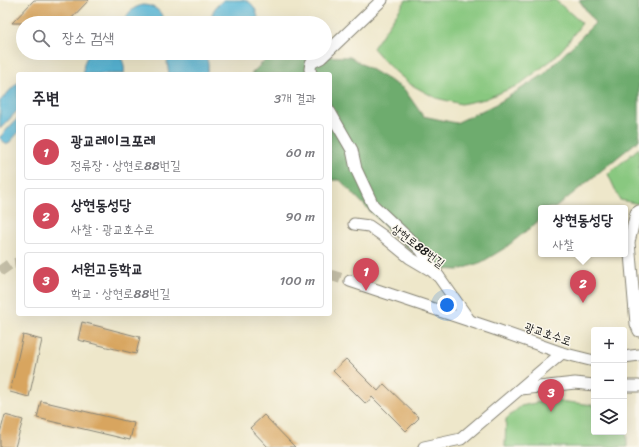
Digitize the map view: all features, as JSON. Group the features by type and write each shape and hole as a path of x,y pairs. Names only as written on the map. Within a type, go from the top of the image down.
{"street":[{"path":"332,48 382,0"},
{"path":"311,72 312,63 317,60"},
{"path":"332,115 352,150 356,170 373,206 421,250 439,278"},
{"path":"639,211 636,213 628,242 636,324 639,331"},
{"name":"상현로88번길","path":"354,224 369,226 410,258 432,271 439,278 470,321"},
{"path":"350,281 470,321"},
{"name":"광교호수로","path":"470,321 494,328 562,354 591,359"},
{"path":"424,447 461,439 562,354"},
{"path":"627,357 639,355"},
{"path":"521,389 575,383 591,385"},
{"path":"627,386 639,386"}],"green space":[{"path":"406,0 555,0 582,23 553,59 519,85 485,99 461,104 436,98 410,84 389,66 373,48"},
{"path":"579,0 639,0 639,140 559,205 538,205 538,221 505,248 482,262 459,270 438,269 417,256 394,236 340,180 332,180 332,72 253,72 265,60 332,60 332,57 350,57 404,89 423,116 456,123 498,103 543,75 595,23"},
{"path":"639,148 639,204 620,200 608,174"},
{"path":"549,400 591,405 591,435 627,435 627,447 505,447 506,419 521,406"}],"water":[{"path":"224,0 244,0 253,5 257,16 212,16 218,5"},
{"path":"142,5 150,6 160,12 162,16 127,16 130,11"},
{"path":"86,60 122,60 124,72 84,72 84,63"},
{"path":"168,60 207,60 208,69 207,72 169,72 167,62"},
{"path":"16,84 16,112 0,129 0,101"},
{"path":"16,120 16,135 7,145 0,137"}],"building":[{"path":"34,0 89,0 74,16 19,16"},
{"path":"82,322 140,337 136,354 78,340"},
{"path":"23,335 42,340 29,397 10,392"},
{"path":"346,359 378,391 384,384 419,418 406,431 372,397 366,404 333,371"},
{"path":"41,401 134,423 130,440 37,418"},
{"path":"5,415 23,420 15,447 0,447 0,433"},
{"path":"264,415 295,447 268,447 250,428"}],"tunnel":[{"path":"0,271 10,264 16,263"},
{"path":"332,276 350,281"}],"place":[{"name":"광교레이크포레","path":"366,291"},
{"name":"상현동성당","path":"583,303"},
{"name":"서원고등학교","path":"551,412"}]}
